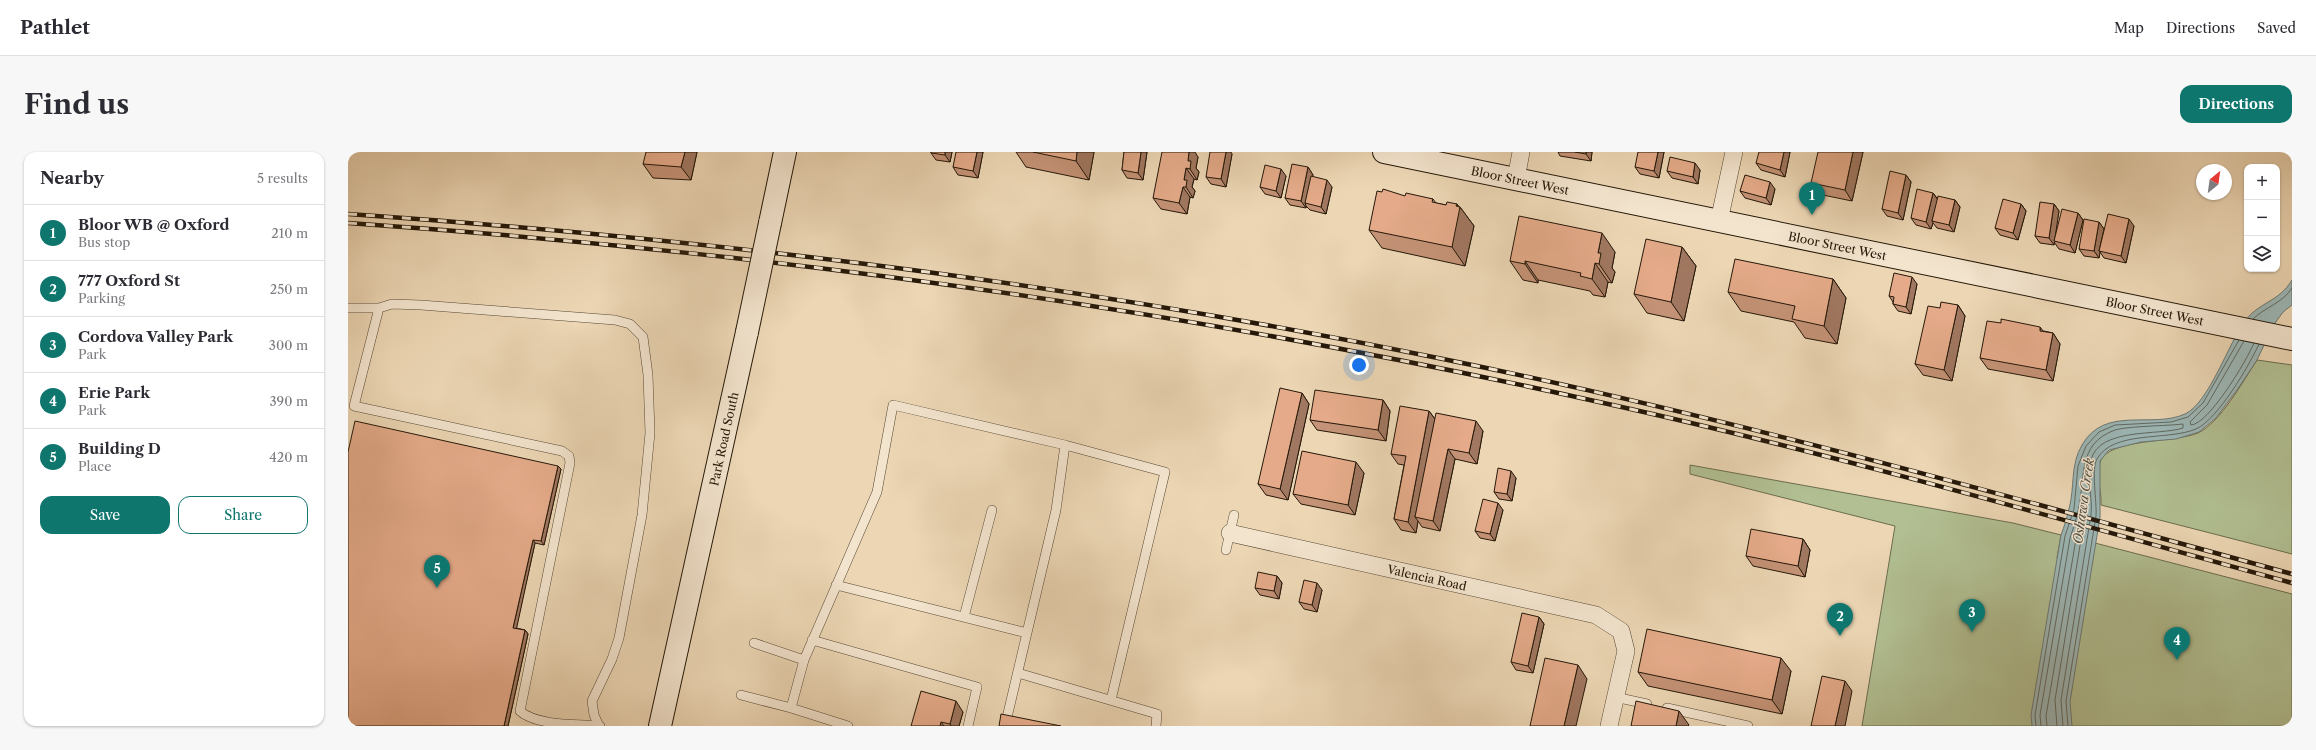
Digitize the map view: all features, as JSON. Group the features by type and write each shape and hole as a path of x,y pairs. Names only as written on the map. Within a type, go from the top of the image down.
{"main road":[{"name":"Bloor Street West","path":"1384,152 2292,339"},
{"name":"Park Road South","path":"660,726 785,153"}],"street":[{"path":"1516,179 1521,152"},
{"path":"1719,221 1734,152"},
{"name":"Valencia Road","path":"1230,533 1596,615 1621,631 1626,651 1616,697"},
{"path":"1609,726 1616,697"}],"lane":[{"path":"348,308 379,308 392,304 421,305 614,320 630,324 643,337 648,367 651,410 647,484 616,649 592,701 594,715 600,726"},
{"path":"379,308 351,404 562,451 569,456 570,463 520,711 530,717 568,725 600,726"},
{"path":"791,708 804,660 877,492 893,405 1066,445 1165,472 1111,700"},
{"path":"1005,726 1056,510 1066,445"},
{"path":"964,617 992,510"},
{"path":"1226,550 1234,515"},
{"path":"836,585 1027,633"},
{"path":"812,640 978,687 968,726"},
{"path":"754,643 804,660"},
{"path":"1018,673 1157,714 1156,726"},
{"path":"741,695 791,708 848,726"},
{"path":"1616,697 1731,724 1748,726"}],"green space":[{"path":"2257,360 2292,365 2292,554 2101,505 2098,473 2100,462 2106,454 2115,449 2128,445 2188,436 2207,428 2223,411"},
{"path":"1690,465 2013,523 2061,535 2057,558 2091,568 2095,543 2292,594 2292,726 1862,726 1895,526 1690,474"}],"water":[{"name":"Oshawa Creek","path":"2292,280 2292,305 2283,312 2273,326 2257,360 2216,418 2199,432 2176,439 2141,442 2109,450 2100,461 2100,517 2070,702 2072,726 2032,726 2031,715 2061,535 2071,501 2074,468 2082,445 2092,433 2103,425 2130,420 2158,420 2172,418 2185,414 2194,408 2210,385 2245,321 2256,310 2281,293"}],"building":[{"path":"646,152 685,152 681,167 643,164"},
{"path":"945,152 945,155 931,153"},
{"path":"956,152 977,152 973,171 953,167"},
{"path":"1033,152 1077,152 1076,161"},
{"path":"1124,152 1141,152 1138,173 1122,170"},
{"path":"1162,152 1189,152 1188,161 1191,161 1190,169 1186,168 1184,180 1187,180 1186,187 1183,187 1179,203 1153,198"},
{"path":"1210,152 1226,152 1221,179 1206,177"},
{"path":"1575,152 1586,152 1586,154"},
{"path":"1638,152 1658,152 1654,171 1635,167"},
{"path":"1759,152 1784,152 1780,170 1756,163"},
{"path":"1818,152 1853,152 1845,190 1811,183"},
{"path":"1670,157 1695,163 1693,177 1667,171"},
{"path":"1292,164 1308,167 1301,201 1285,198"},
{"path":"1265,165 1281,169 1276,191 1260,187"},
{"path":"1890,171 1906,175 1898,213 1882,209"},
{"path":"1745,175 1770,182 1766,198 1740,191"},
{"path":"1311,176 1327,180 1321,207 1305,203"},
{"path":"1383,189 1405,196 1406,193 1433,199 1432,202 1446,205 1447,202 1457,204 1456,206 1460,207 1452,247 1369,230 1377,191 1382,192"},
{"path":"1917,189 1933,193 1926,222 1911,218"},
{"path":"1938,196 1955,200 1949,225 1932,221"},
{"path":"2003,199 2021,204 2013,233 1995,228"},
{"path":"2040,202 2054,204 2049,238 2035,236"},
{"path":"2062,209 2078,213 2070,245 2054,241"},
{"path":"2108,214 2129,219 2121,256 2099,251"},
{"path":"1519,216 1602,233 1598,253 1601,253 1599,264 1595,263 1592,279 1580,276 1581,273 1525,261 1525,264 1510,261"},
{"path":"2084,219 2099,222 2094,251 2079,249"},
{"path":"1646,239 1682,247 1671,302 1634,294"},
{"path":"1735,259 1833,279 1824,326 1792,319 1795,306 1728,292"},
{"path":"1894,273 1912,277 1906,307 1893,304 1894,297 1889,296"},
{"path":"1941,302 1958,305 1944,370 1915,364 1928,306 1940,308"},
{"path":"2001,319 2040,327 2040,331 2053,333 2046,370 1980,358 1987,321 2001,323"},
{"path":"1280,388 1302,393 1280,489 1258,484"},
{"path":"1315,390 1383,400 1378,430 1310,420"},
{"path":"1400,406 1429,411 1408,522 1394,519 1406,456 1391,454"},
{"path":"1436,413 1476,421 1469,453 1448,449 1433,521 1415,517"},
{"path":"355,421 558,466 541,541 533,540 513,628 525,630 504,726 348,726 348,452"},
{"path":"1302,451 1356,462 1348,505 1293,494"},
{"path":"1498,468 1511,471 1507,494 1494,492"},
{"path":"1483,499 1498,503 1490,534 1475,531"},
{"path":"1751,529 1803,539 1798,566 1746,556"},
{"path":"1258,572 1277,576 1274,591 1255,588"},
{"path":"1304,580 1317,583 1312,605 1299,602"},
{"path":"1522,613 1539,617 1528,666 1511,662"},
{"path":"1647,629 1781,658 1772,700 1638,672"},
{"path":"1545,658 1578,665 1564,726 1530,726"},
{"path":"1822,676 1845,681 1835,726 1811,726"},
{"path":"921,691 956,701 950,724 941,722 940,726 911,726"},
{"path":"1636,701 1679,711 1676,726 1631,726"},
{"path":"1001,714 1061,726 999,726"}],"railway":[{"path":"348,214 486,224 761,251 1035,287 1307,333 1443,359 1657,406 1975,487 2292,574"},
{"path":"348,223 506,235 663,250 820,268 977,289 1289,339 1444,369 1599,402 1773,443 1947,488 2292,583"}],"place":[{"name":"Bloor WB @ Oxford","path":"1812,215"},
{"name":"Building D","path":"437,588"},
{"name":"Cordova Valley Park","path":"1972,632"},
{"name":"777 Oxford St","path":"1840,636"},
{"name":"Erie Park","path":"2177,660"}]}
